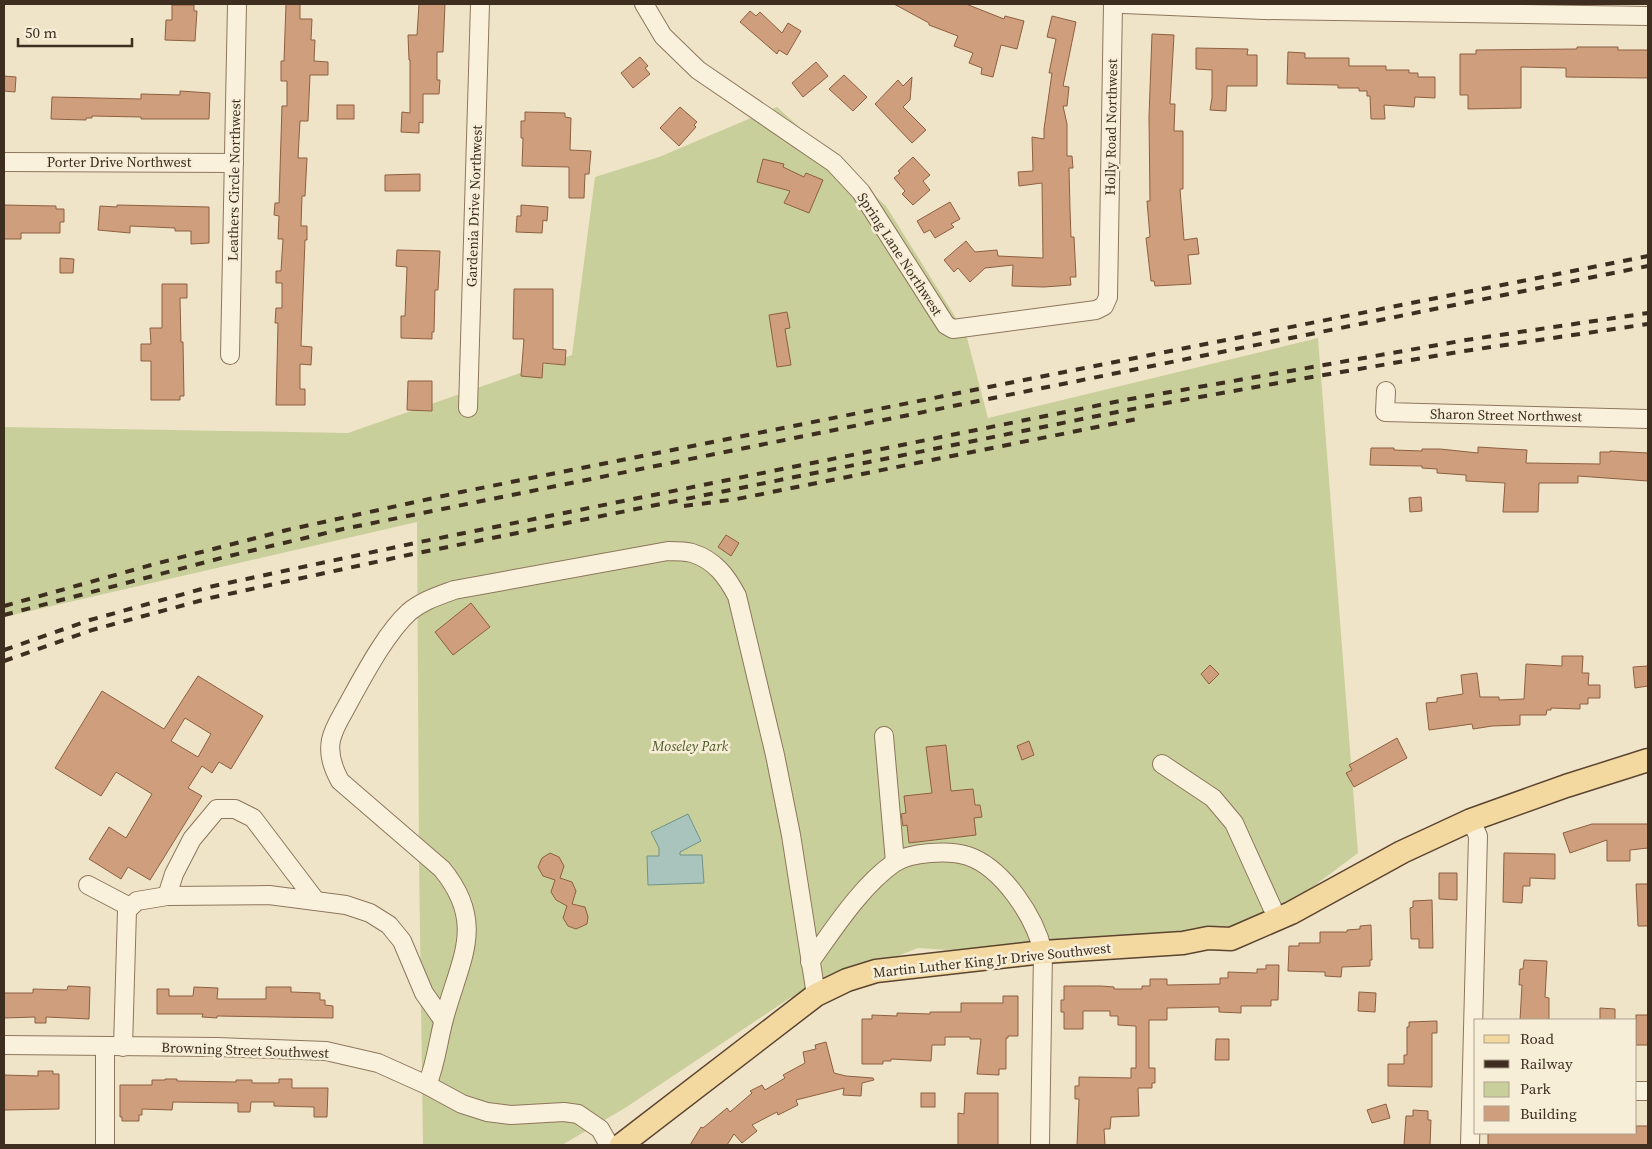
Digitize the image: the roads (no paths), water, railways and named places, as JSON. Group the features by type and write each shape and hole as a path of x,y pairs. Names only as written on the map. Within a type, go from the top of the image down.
{"main road":[{"name":"Martin Luther King Jr Drive Southwest","path":"1208,938 1224,925 1272,907 1454,814 1566,771 1648,746"},
{"name":"Martin Luther King Jr Drive Southwest","path":"621,1145 816,995 846,980 876,971 1043,952 1183,942 1208,938 1231,939 1278,919 1402,852 1472,820 1566,786 1648,760"}],"street":[{"name":"Leathers Circle Northwest","path":"230,356 237,4"},
{"name":"Gardenia Drive Northwest","path":"468,408 480,4"},
{"name":"Spring Lane Northwest","path":"644,4 663,36 698,70 834,163 860,192 946,325 953,329 1096,310 1104,306 1108,297 1108,250"},
{"name":"Holly Road Northwest","path":"1108,250 1113,4"},
{"path":"1122,4 1264,10 1648,16"},
{"name":"Porter Drive Northwest","path":"4,162 234,163"},
{"name":"Sharon Street Northwest","path":"1386,391 1385,412 1648,419"},
{"path":"427,1085 433,1073 443,1020 467,944 467,923 462,899 442,868 340,781 330,755 331,741 335,728 368,667 394,629 409,612 428,599 454,590 668,551 692,553 711,562 727,577 737,596 775,755 791,835 816,995"},
{"path":"884,736 895,862"},
{"path":"1162,764 1212,798 1229,816 1234,823 1272,907"},
{"path":"167,896 174,874 192,839 217,809 235,809 253,818 316,901"},
{"path":"1472,820 1478,836 1474,1019"},
{"path":"810,962 874,880 895,862 916,854 940,852 967,856 983,863 1002,880 1018,899 1040,937 1043,952 1040,1145"},
{"path":"88,885 130,907"},
{"path":"123,1047 126,910 138,901 167,896 269,895 346,905 370,913 389,926 402,941 424,993 443,1020"},
{"path":"1470,1145 1474,1038"},
{"name":"Browning Street Southwest","path":"4,1045 217,1047 326,1051 378,1063 427,1085 462,1104 487,1112 511,1115 564,1112 578,1114 600,1129 609,1145"},
{"path":"104,1046 105,1145"}],"water":[{"path":"688,814 701,841 680,852 680,855 702,855 704,883 648,885 647,856 659,856 659,848 651,832"}],"railway":[{"path":"4,606 287,530 461,492 1648,256"},
{"path":"4,615 229,556 343,529 1648,266"},
{"path":"4,650 90,620 209,587 415,543 1125,400 1466,340 1648,313"},
{"path":"4,661 92,630 210,598 408,555 1127,410 1464,351 1648,324"},
{"path":"684,506 737,499 1142,418"}],"park label":[{"name":"Moseley Park","path":"690,746"}]}
